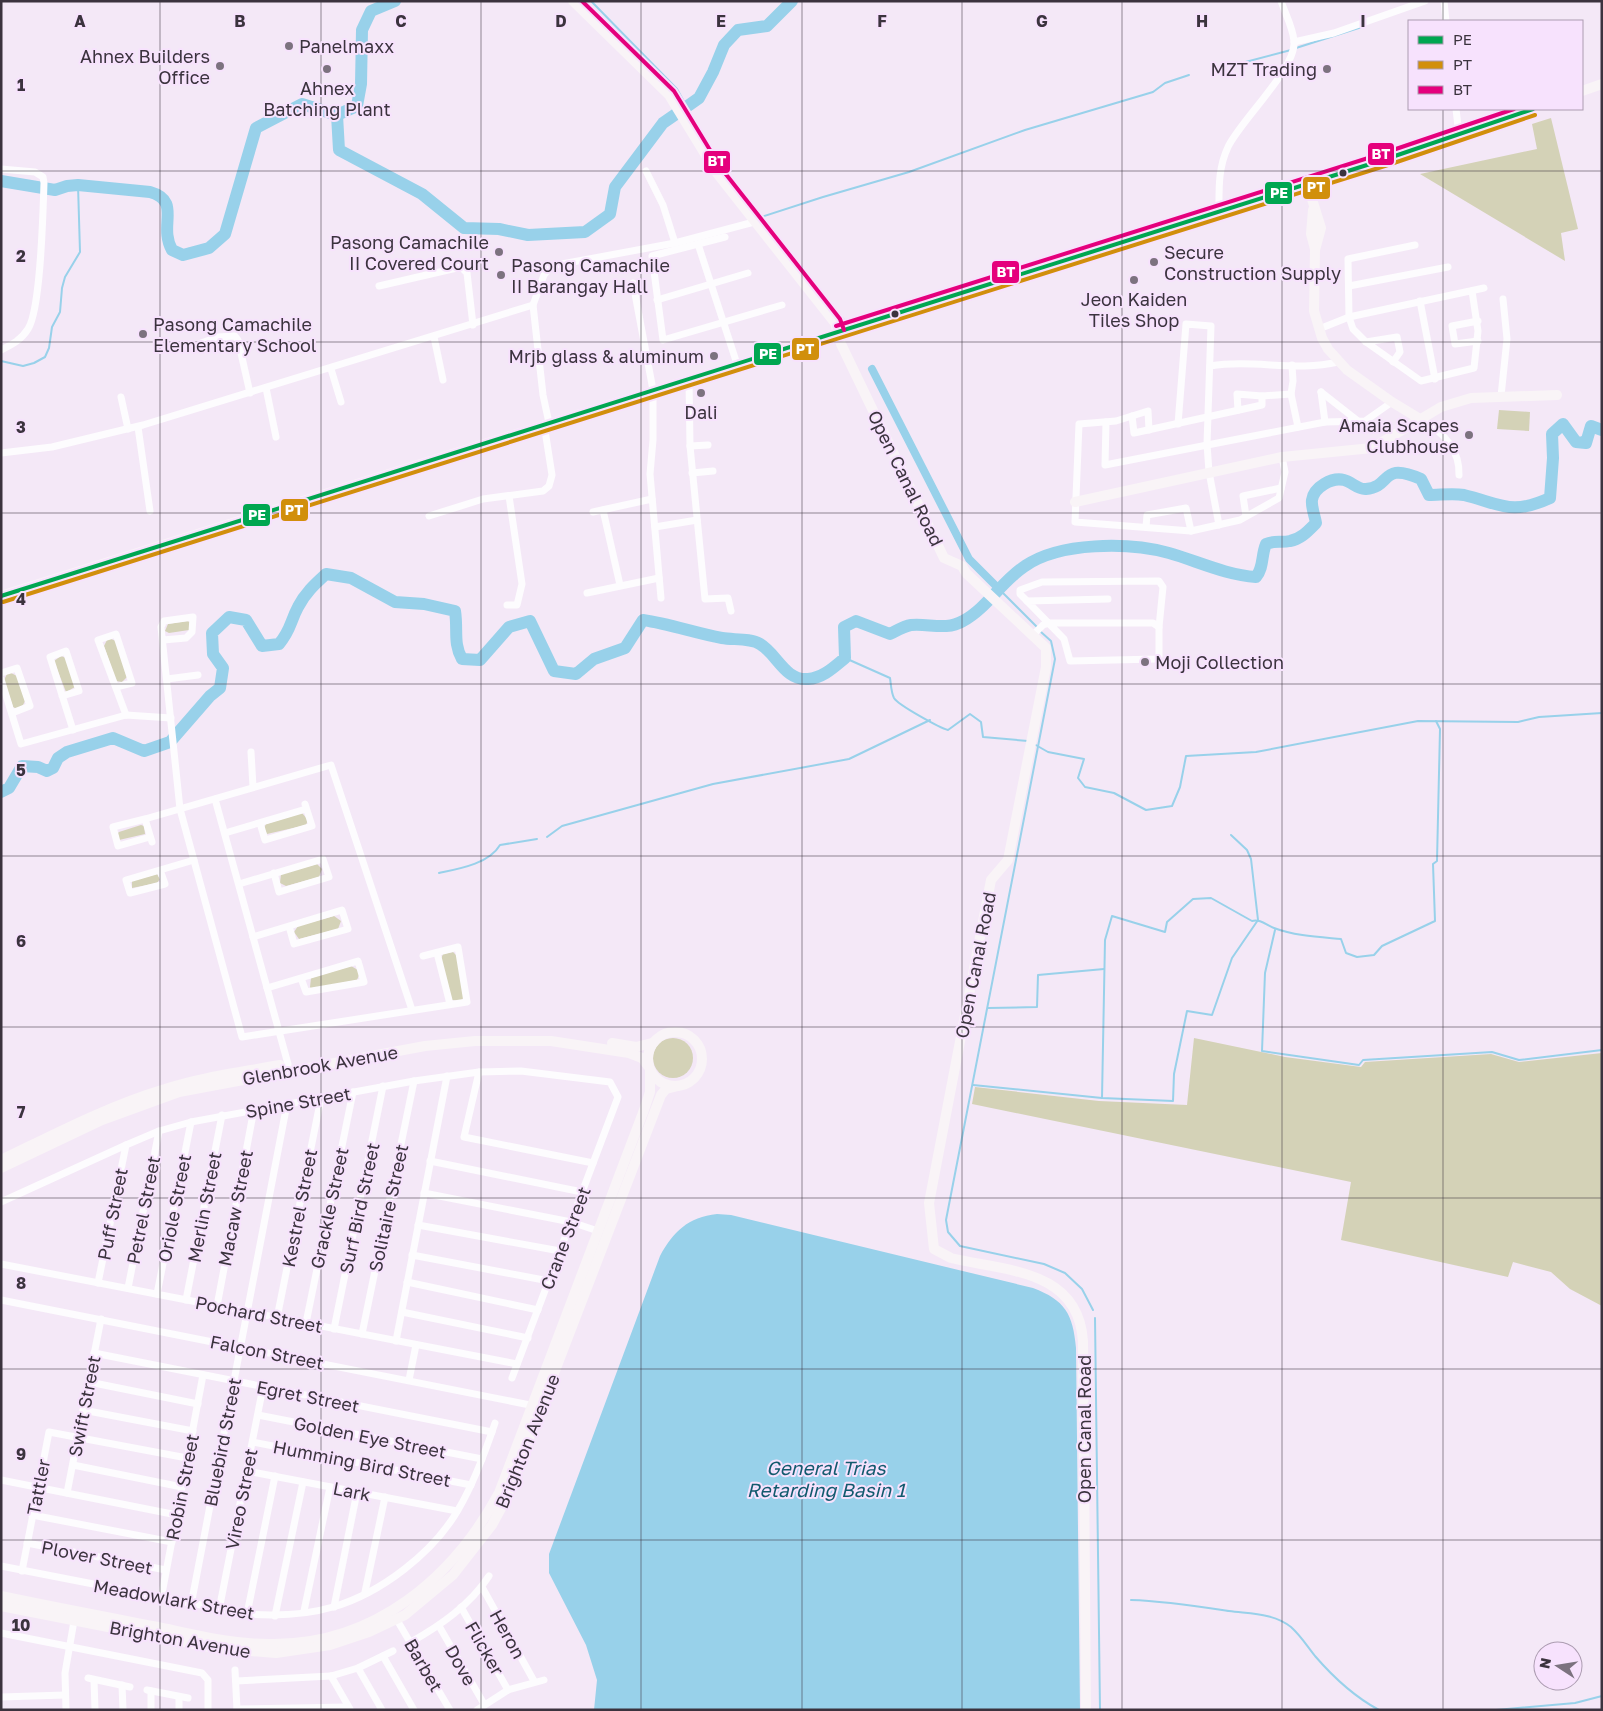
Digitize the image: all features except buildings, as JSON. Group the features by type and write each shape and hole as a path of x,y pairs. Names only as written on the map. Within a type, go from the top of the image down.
{"street":[{"name":"Open Canal Road","path":"573,1 669,95 709,164 835,323 841,344 944,558 962,566 966,573 1034,634 1046,648 1046,667 1008,860 991,880 929,1203 934,1249 945,1256 1026,1274 1046,1281 1067,1298 1080,1318 1083,1341 1086,1710"},
{"path":"1219,211 1219,175 1229,146 1286,65 1294,42 1281,1"},
{"path":"1294,42 1334,33 1425,1"},
{"path":"1444,1 1446,20"},
{"path":"1583,91 1602,84"},
{"path":"1456,110 1459,135"},
{"path":"2,595 1459,135 1530,110"},
{"path":"1,169 35,172 43,177 44,183 44,207 34,312 29,327 20,341 1,350"},
{"path":"646,171 663,205 675,243"},
{"path":"1307,183 1321,228 1315,250 1314,311 1318,329 1338,362 1392,402 1435,427 1452,445 1459,468 1459,476"},
{"path":"429,516 483,498 543,491 550,486 552,475 533,306 544,275 551,266 675,243 754,222"},
{"path":"724,237 652,256 663,340 782,306"},
{"path":"698,244 737,364"},
{"path":"1415,245 1348,259 1348,317 1353,329 1366,342 1422,381 1474,368 1478,341 1478,321 1472,291"},
{"path":"1349,286 1448,267"},
{"path":"379,286 456,268 464,269 467,273 473,325"},
{"path":"657,300 748,273"},
{"path":"633,283 653,390 653,440 650,474 660,598"},
{"path":"1318,329 1348,317 1484,288"},
{"path":"1501,396 1507,339 1503,299"},
{"path":"1420,301 1435,379"},
{"path":"1,453 52,447 138,427 533,306"},
{"path":"1478,321 1452,326 1454,344 1478,341"},
{"path":"1178,424 1186,324 1211,326 1207,444 1209,472 1219,524"},
{"path":"201,343 218,337 235,336 250,393"},
{"path":"434,337 443,380"},
{"path":"1366,342 1397,337 1400,352 1393,362"},
{"path":"1210,366 1232,363 1292,365 1338,362"},
{"path":"1292,365 1293,381 1291,394 1298,427"},
{"path":"331,369 341,402"},
{"path":"689,379 690,446 705,599 728,598 731,611"},
{"path":"266,388 276,437"},
{"path":"1325,422 1321,392 1358,421"},
{"path":"1238,410 1237,394 1262,396 1291,394"},
{"path":"1075,502 1282,457 1372,448 1454,401 1486,396 1556,395"},
{"path":"1132,416 1134,433 1262,405 1262,396"},
{"path":"121,397 128,429"},
{"path":"1106,422 1105,465 1325,422 1365,421 1392,402"},
{"path":"1148,430 1148,411 1106,422 1079,424 1075,522 1191,531 1246,516 1279,498 1285,472 1282,457"},
{"path":"138,427 150,511"},
{"path":"690,446 708,445"},
{"path":"692,473 713,471"},
{"path":"1246,516 1243,496 1281,488"},
{"path":"507,605 517,605 522,584 509,496"},
{"path":"593,512 652,498"},
{"path":"1146,527 1147,515 1186,508 1191,531"},
{"path":"603,510 620,585"},
{"path":"655,527 697,520"},
{"path":"587,593 659,578"},
{"path":"1159,581 1162,587 1159,656 1153,660 1072,662 1068,657 1067,644 1050,623 1020,594 1020,590 1042,582 1159,581"},
{"path":"1027,601 1108,599"},
{"path":"163,640 186,638 192,632 193,617 164,622 161,627 180,809 242,1038 467,1002 458,947 423,956"},
{"path":"1034,634 1043,625 1050,623 1153,622 1159,626"},
{"path":"116,687 132,683 116,634 98,640 126,715"},
{"path":"62,696 79,691 66,651 50,657 62,696 73,730"},
{"path":"1,673 17,668 30,706 12,712"},
{"path":"167,679 198,675"},
{"path":"1,679 21,744 126,715 171,718"},
{"path":"251,752 253,788"},
{"path":"145,819 151,839 118,846 113,827 331,765 412,1010"},
{"path":"215,799 288,1064"},
{"path":"225,833 306,807 312,826 265,840 260,823"},
{"path":"238,884 274,873 323,859 329,876 279,892 274,873"},
{"path":"160,870 165,884 130,893 126,880 160,870 194,860"},
{"path":"253,937 289,926 342,910 348,929 294,944 289,926"},
{"path":"437,952 450,1004"},
{"path":"267,988 358,961 364,982 310,992 305,991 301,978"},
{"path":"679,1032 689,1035 699,1046 702,1062 698,1073 691,1081 678,1086 662,1083 649,1068 648,1058 652,1043 664,1034 679,1032"},
{"name":"Glenbrook Avenue","path":"1,1160 99,1113 144,1095 191,1082 288,1064 425,1040 477,1034 552,1034 636,1047 652,1043"},
{"name":"Glenbrook Avenue","path":"1,1168 102,1120 174,1094 207,1086 425,1046 475,1041 551,1041 629,1053 642,1058 649,1068"},
{"name":"Brighton Avenue","path":"1,1606 216,1648 276,1653 330,1645 397,1620 434,1592 452,1575 492,1525 505,1500 598,1231 650,1092 649,1068"},
{"path":"479,1072 464,1137 593,1163"},
{"name":"Spine Street","path":"1,1202 159,1131 222,1115 383,1086 479,1072 528,1072 610,1082 618,1097"},
{"path":"396,1341 447,1076"},
{"name":"Solitaire Street","path":"362,1334 414,1081"},
{"name":"Surf Bird Street","path":"334,1329 383,1086"},
{"name":"Brighton Avenue","path":"1,1596 240,1642 274,1644 300,1642 344,1632 399,1607 425,1588 449,1566 482,1523 499,1493 537,1406 661,1095 666,1089 678,1086"},
{"name":"Grackle Street","path":"306,1323 353,1092"},
{"name":"Crane Street","path":"512,1378 618,1097"},
{"name":"Kestrel Street","path":"277,1318 321,1098"},
{"name":"Bluebird Street","path":"191,1605 287,1104"},
{"name":"Macaw Street","path":"216,1306 254,1110"},
{"name":"Merlin Street","path":"186,1300 222,1115"},
{"name":"Oriole Street","path":"157,1294 191,1122"},
{"name":"Petrel Street","path":"128,1288 159,1131"},
{"name":"Puff Street","path":"98,1283 126,1145"},
{"path":"430,1161 582,1192"},
{"path":"424,1193 571,1222 598,1231"},
{"path":"418,1225 560,1251"},
{"path":"412,1255 549,1281"},
{"name":"Pochard Street","path":"1,1264 518,1364"},
{"path":"407,1282 538,1310"},
{"name":"Falcon Street","path":"1,1300 537,1406"},
{"path":"402,1312 528,1338"},
{"name":"Swift Street","path":"67,1493 101,1319"},
{"path":"409,1380 416,1345"},
{"name":"Egret Street","path":"94,1353 492,1432"},
{"name":"Robin Street","path":"161,1599 203,1375"},
{"path":"89,1382 198,1404"},
{"name":"Vireo Street","path":"219,1610 264,1387"},
{"path":"83,1410 193,1431"},
{"name":"Golden Eye Street","path":"258,1415 482,1459"},
{"name":"Meadowlark Street","path":"1,1566 191,1605 247,1614 275,1616 334,1607 391,1578 414,1561 435,1540 457,1511 471,1485 495,1423"},
{"name":"Tattler","path":"22,1571 49,1432 78,1438"},
{"path":"78,1438 188,1458"},
{"name":"Humming Bird Street","path":"252,1442 471,1485"},
{"path":"73,1465 182,1487"},
{"name":"Lark","path":"247,1471 457,1511"},
{"path":"247,1614 275,1476"},
{"path":"1,1480 177,1515"},
{"path":"275,1616 303,1482"},
{"path":"304,1611 330,1487"},
{"path":"334,1607 357,1492"},
{"path":"365,1592 385,1497"},
{"path":"32,1515 172,1542"},
{"name":"Plover Street","path":"27,1543 166,1570"},
{"path":"411,1642 439,1626 482,1587 489,1576"},
{"name":"Heron","path":"482,1587 534,1682"},
{"name":"Flicker","path":"461,1607 508,1690"},
{"name":"Barbet","path":"397,1620 450,1710"},
{"path":"66,1710 65,1673 74,1621"},
{"name":"Dove","path":"439,1626 484,1704"},
{"path":"1,1633 202,1673 208,1680 208,1710"},
{"path":"236,1681 331,1676 358,1668 393,1651"},
{"path":"383,1656 414,1710"},
{"path":"358,1668 382,1710"},
{"path":"234,1670 237,1709 349,1708 331,1676"},
{"path":"95,1710 91,1679 130,1686"},
{"path":"477,1710 508,1690 544,1680"},
{"path":"122,1685 122,1710"},
{"path":"151,1710 149,1691 188,1698"},
{"path":"1,1697 65,1695"},
{"path":"179,1697 179,1710"}],"shaded area":[{"path":"1551,118 1578,229 1561,233 1565,261 1420,174 1537,149 1532,124"},
{"path":"1499,410 1530,412 1529,431 1497,429"},
{"path":"190,622 189,630 169,633 165,631 168,624"},
{"path":"107,640 116,641 127,677 122,682 116,681 104,646"},
{"path":"61,656 66,658 75,687 66,692 54,661"},
{"path":"11,673 17,676 25,701 17,709 13,707 4,680 7,674"},
{"path":"302,813 308,820 306,825 267,834 264,828 266,824"},
{"path":"141,825 144,826 145,834 119,840 117,834 119,832"},
{"path":"317,864 322,869 319,877 286,886 280,883 281,874"},
{"path":"157,874 160,879 157,883 132,888 132,881"},
{"path":"334,916 341,921 338,929 299,939 294,932 298,926"},
{"path":"453,952 457,956 464,997 461,1001 452,1000 441,959 443,954"},
{"path":"351,966 358,970 357,980 311,989 311,978"},
{"path":"677,1038 684,1041 690,1047 693,1058 692,1066 684,1075 677,1078 669,1078 662,1075 654,1066 653,1054 656,1047 665,1039"},
{"path":"1194,1038 1285,1057 1361,1067 1365,1062 1491,1054 1519,1062 1602,1053 1602,1306 1570,1289 1551,1272 1513,1262 1508,1277 1341,1240 1351,1182 972,1104 975,1087 1099,1101 1187,1105"}],"water":[{"name":"General Trias Retarding Basin 1","path":"717,1214 731,1215 1033,1288 1060,1303 1070,1317 1076,1348 1080,1710 594,1710 597,1680 586,1645 549,1573 549,1554 660,1256 670,1240 682,1227 698,1218"}],"waterway":[{"path":"1,181 55,190 78,185 150,192 160,196 165,201 168,215 168,241 172,250 183,255 209,248 225,234 256,128 302,104 337,115 357,106 361,84 362,30 371,11 395,1"},
{"path":"591,1 677,89 716,160 844,320"},
{"path":"682,110 699,98 713,72 724,45 738,30 767,26 792,1"},
{"path":"1296,48 1365,26"},
{"path":"1234,65 1291,50"},
{"path":"761,217 909,172 1025,130 1153,92 1165,83 1189,75"},
{"path":"337,115 339,150 422,194 464,228 499,229 528,235 585,232 610,214 615,187 663,123 676,114"},
{"path":"1,361 23,366 45,357 49,348 52,327 60,312 65,277 80,252 78,185"},
{"path":"872,369 969,559 999,589"},
{"path":"1,792 9,788 22,766 38,767 47,771 53,768 58,758 67,752 113,738 144,751 170,742 210,696 220,688 223,668 213,654 212,633 229,617 246,620 262,646 279,644 304,597 326,574 351,578 395,602 424,604 455,611 457,642 462,659 480,660 509,627 530,621 554,671 576,674 594,659 625,648 643,620 722,638 756,642 766,648 793,676 808,679 823,674 845,658 844,627 856,621 890,634 911,625 950,626 957,624 972,616 1009,579 1025,566 1056,552 1095,546 1152,549 1223,571 1256,577 1259,573 1266,544 1294,540 1301,537 1316,523 1312,506 1313,495 1324,484 1334,480 1344,480 1366,489 1380,484 1392,474 1408,474 1421,479 1429,495 1464,495 1506,507 1537,503 1550,498 1553,458 1552,434 1563,424 1576,442 1586,443 1591,426 1602,430"},
{"path":"999,589 1038,628"},
{"path":"1041,632 1051,641 1055,659 946,1220 948,1232 960,1246 1044,1264 1065,1273 1082,1289 1093,1310"},
{"path":"845,658 890,678 893,696 897,701 919,716 948,730 970,714 981,722 983,737 1028,741"},
{"path":"1034,744 1048,752 1084,759 1078,778 1085,787 1114,793 1146,810 1172,806 1180,787 1186,756 1256,752 1418,721 1518,722 1539,717 1602,713"},
{"path":"547,837 562,826 713,784 849,759 930,720"},
{"path":"1102,1098 1105,940 1112,916 1165,932 1167,922 1193,899 1211,898 1252,921 1261,922 1282,931 1307,936 1341,939 1346,953 1357,957 1374,955 1382,946 1435,921 1433,864 1437,861 1440,729 1436,721"},
{"path":"973,1085 1102,1098 1173,1101 1174,1074 1187,1011 1212,1015 1232,958 1258,920 1251,859 1247,850 1231,835"},
{"path":"439,873 481,861 500,845 537,839"},
{"path":"1275,930 1265,973 1262,1051 1359,1065 1363,1060 1492,1052 1519,1060 1602,1050"},
{"path":"988,1008 1037,1007 1038,975 1104,969"},
{"path":"1095,1318 1100,1710"},
{"path":"1131,1600 1156,1601 1262,1615 1284,1622 1295,1630 1315,1656 1344,1686 1379,1710"},
{"path":"1496,1710 1575,1703 1602,1696"}],"transit line":[{"name":"BT","path":"582,1 674,91 721,168 840,319 844,330"},
{"name":"BT","path":"836,326 1384,153 1511,110"},
{"name":"PE","path":"1,596 1386,159 1530,110"},
{"name":"PT","path":"3,602 1388,165 1535,115"}],"place":[{"name":"Panelmaxx","path":"289,46"},
{"name":"Ahnex Builders Office","path":"220,66"},
{"name":"Ahnex Batching Plant","path":"327,69"},
{"name":"MZT Trading","path":"1327,69"},
{"name":"Pasong Camachile II Covered Court","path":"499,252"},
{"name":"Secure Construction Supply","path":"1154,262"},
{"name":"Pasong Camachile II Barangay Hall","path":"501,275"},
{"name":"Jeon Kaiden Tiles Shop","path":"1134,280"},
{"name":"Pasong Camachile Elementary School","path":"143,334"},
{"name":"Mrjb glass & aluminum","path":"714,356"},
{"name":"Dali","path":"701,393"},
{"name":"Amaia Scapes Clubhouse","path":"1469,435"},
{"name":"Moji Collection","path":"1145,662"}]}
